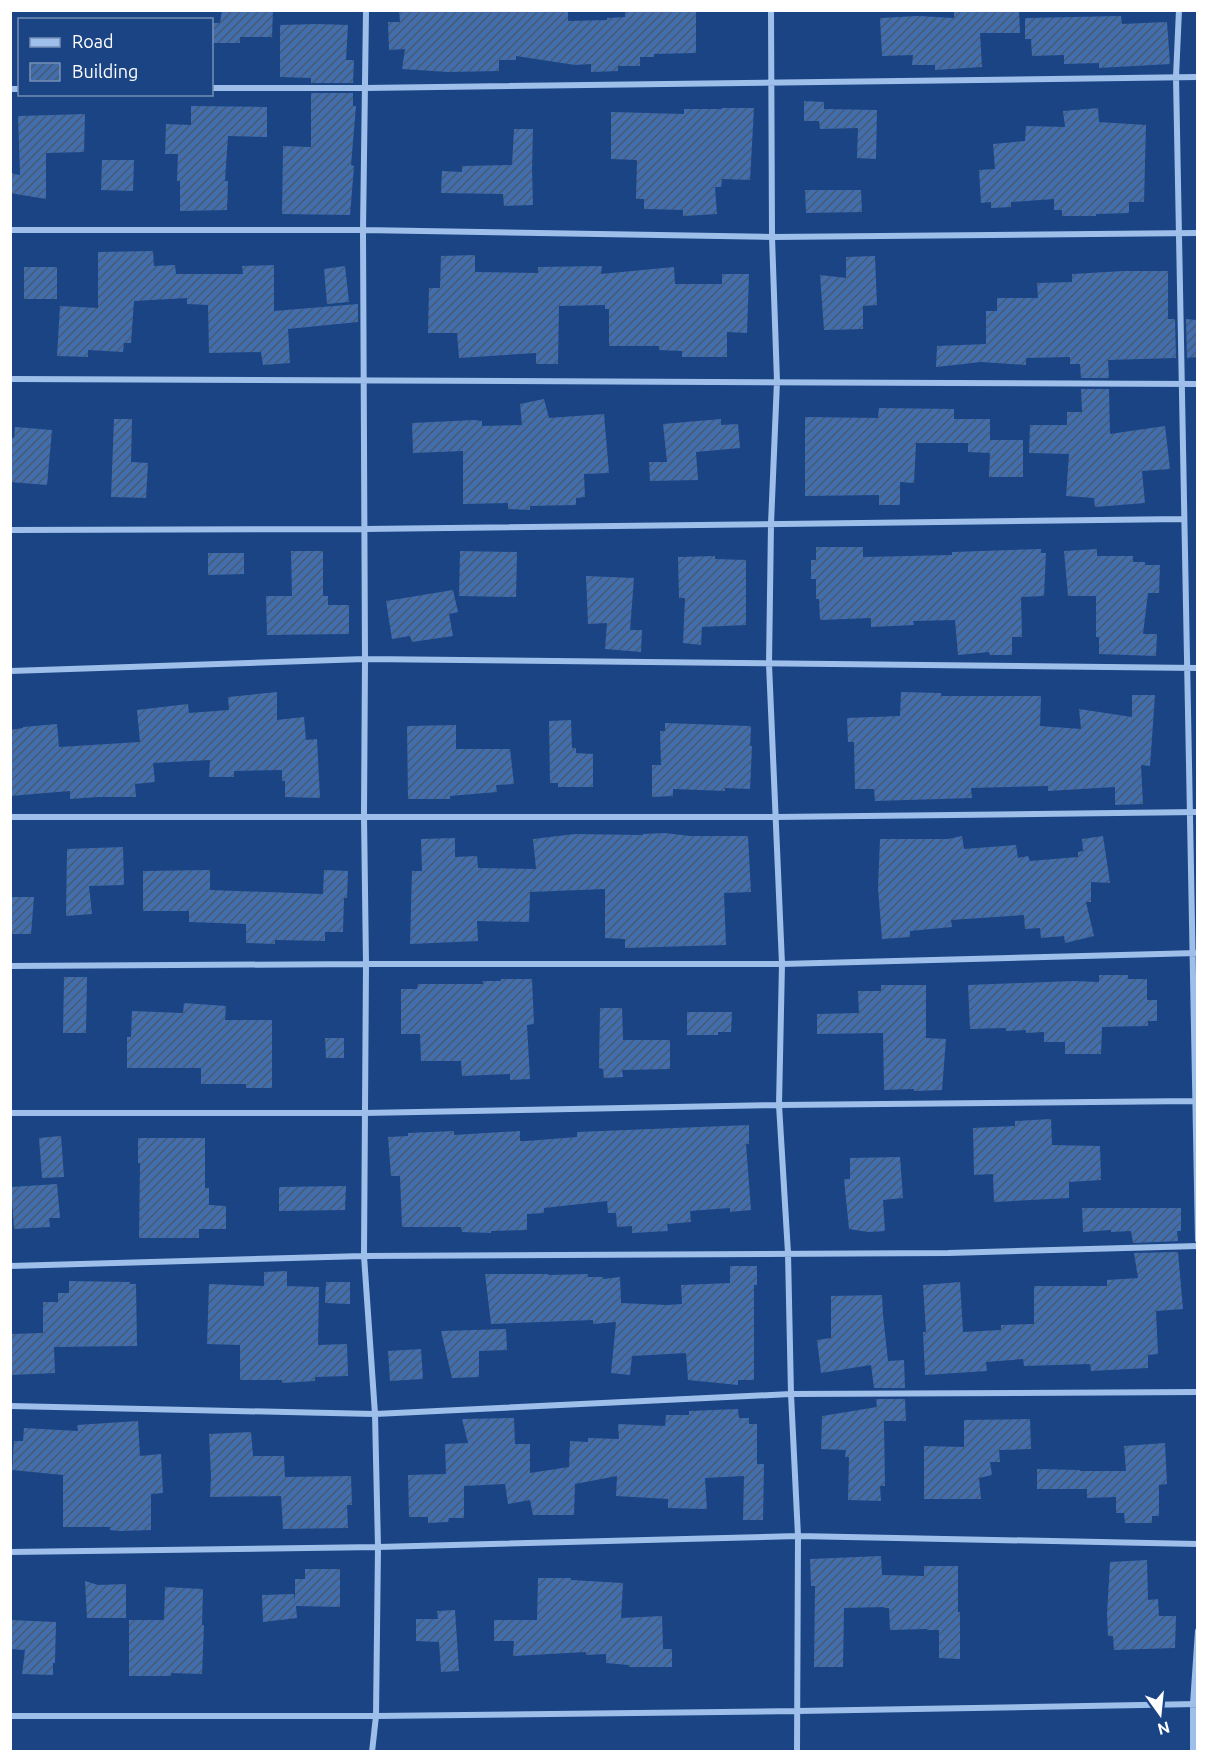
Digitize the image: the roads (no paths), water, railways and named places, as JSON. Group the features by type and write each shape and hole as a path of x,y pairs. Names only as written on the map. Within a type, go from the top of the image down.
{"street":[{"path":"366,10 363,230 366,964 364,1256 375,1414 378,1547 376,1716 372,1752"},
{"path":"771,10 772,237 777,381 771,524 769,664 782,964 779,1105 788,1253 791,1394 798,1536 797,1752"},
{"path":"1179,10 1176,77 1187,668 1194,812 1197,1240"},
{"path":"213,88 1197,77"},
{"path":"10,230 363,230 772,237 1197,233"},
{"path":"10,379 1197,384"},
{"path":"10,530 365,529 1184,519"},
{"path":"10,671 365,659 1197,668"},
{"path":"10,817 776,817 1194,812"},
{"path":"10,966 782,964 1195,953"},
{"path":"10,1113 364,1113 779,1105 1195,1101"},
{"path":"10,1266 364,1256 948,1252 1197,1246"},
{"path":"10,1406 375,1414 791,1394 1197,1392"},
{"path":"10,1552 378,1547 798,1536 1197,1544"},
{"path":"1193,1752 1197,1631"},
{"path":"10,1716 376,1716 1195,1704"}]}
